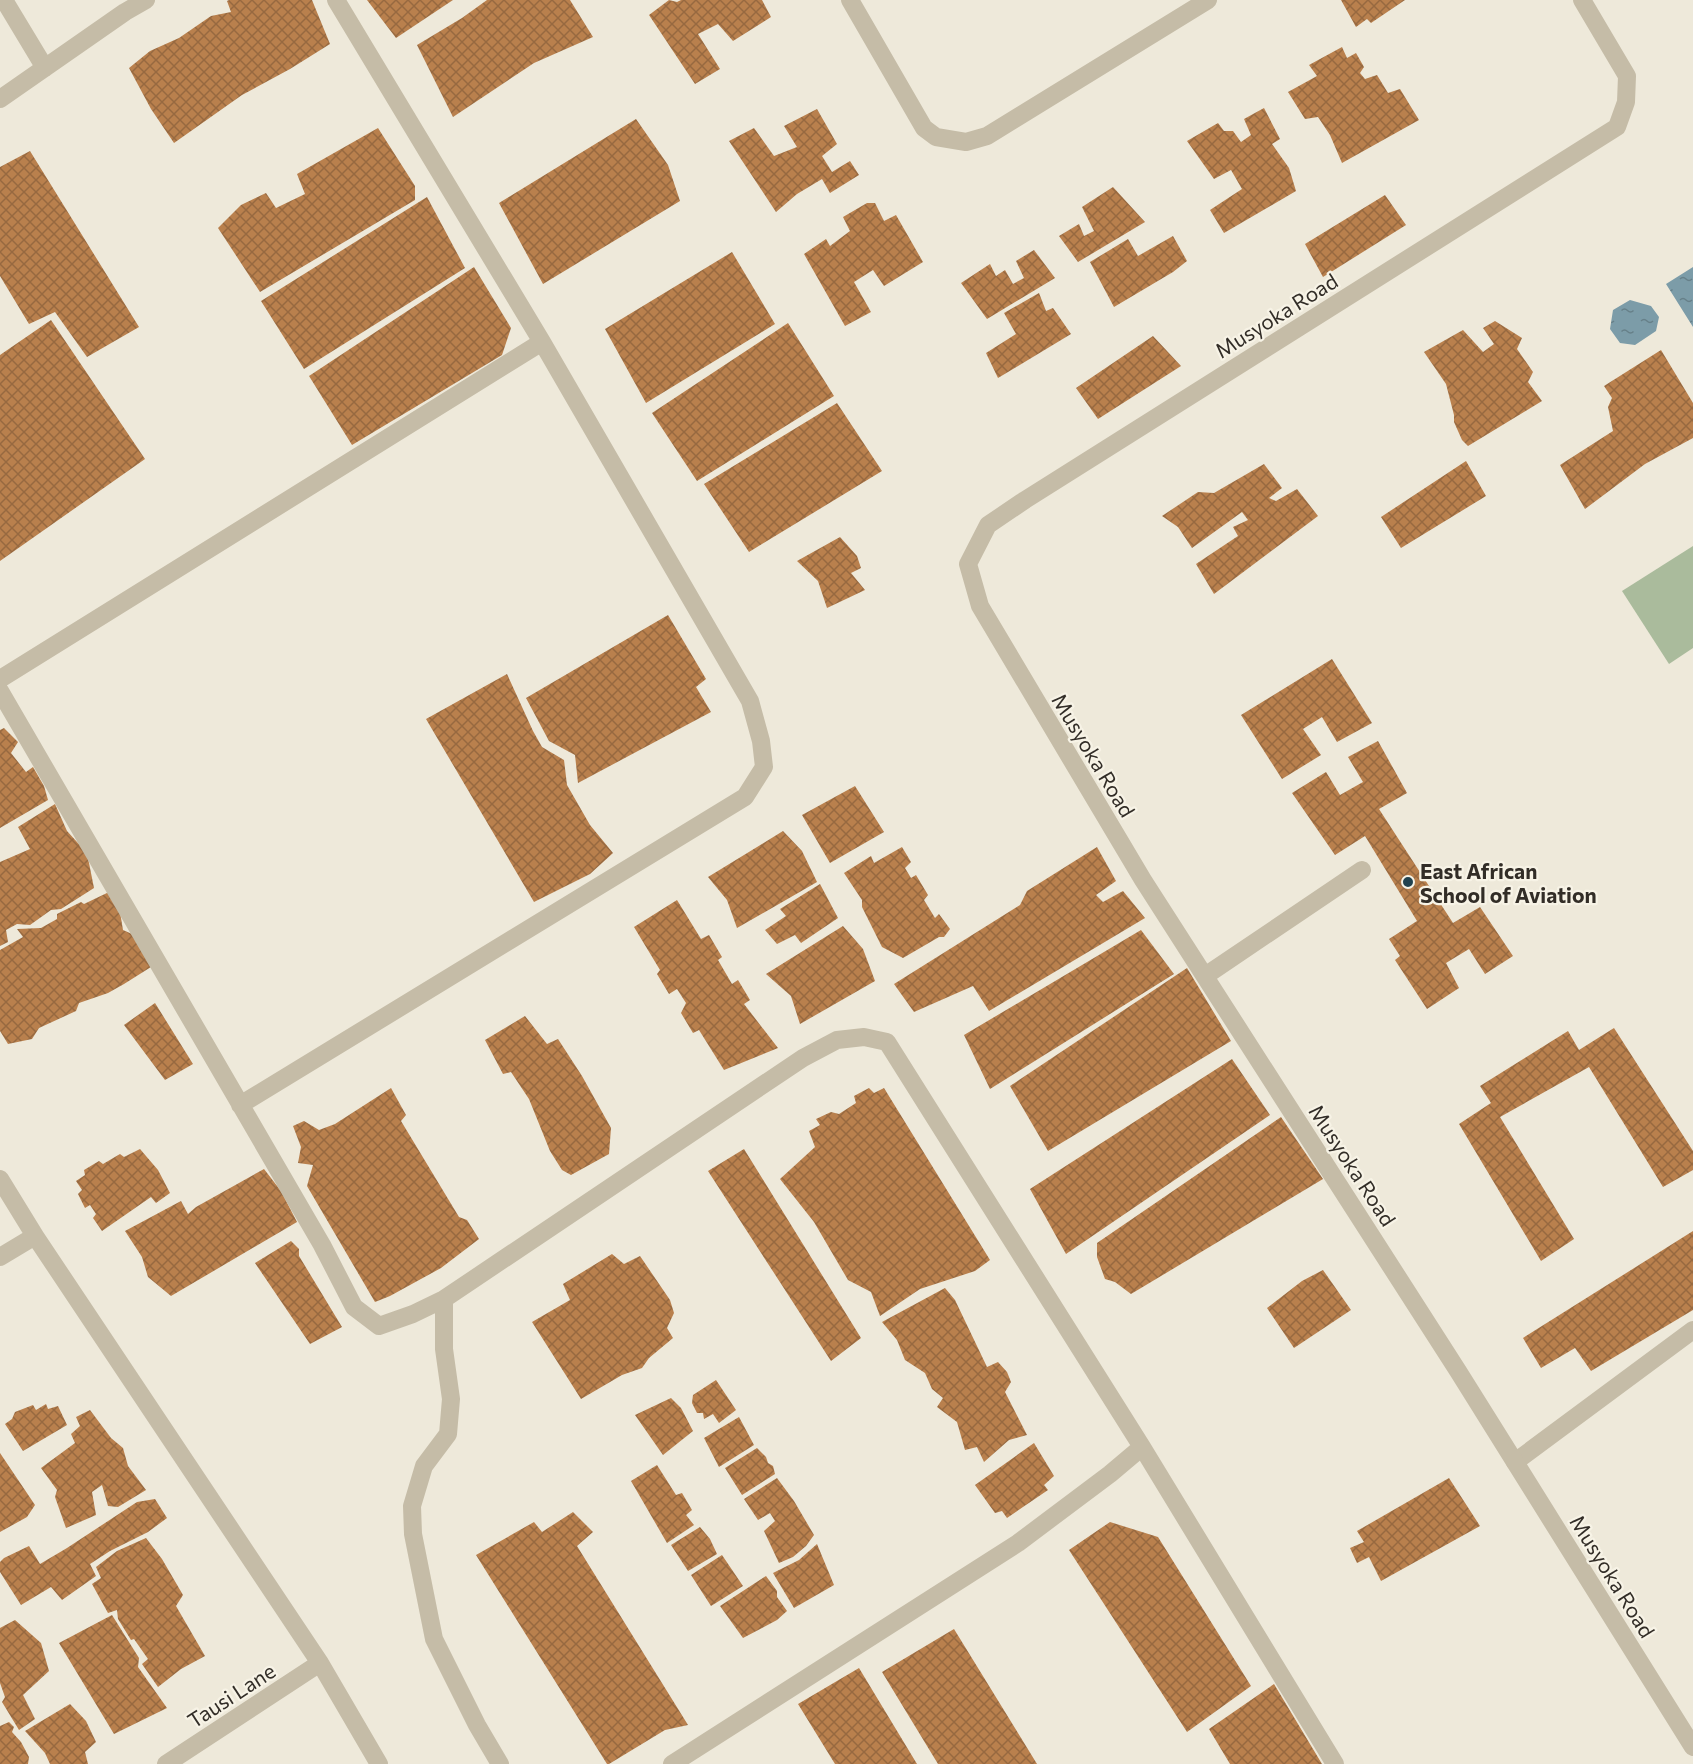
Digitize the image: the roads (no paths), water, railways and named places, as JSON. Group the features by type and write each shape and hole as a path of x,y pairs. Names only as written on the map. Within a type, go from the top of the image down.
{"street":[{"path":"4,0 45,68"},
{"path":"0,99 125,12 146,0"},
{"path":"240,1105 745,797 764,767 761,741 750,701 542,342 336,0"},
{"path":"850,0 924,128 936,137 966,142 987,136 1209,0"},
{"name":"Musyoka Road","path":"1582,0 1628,76 1626,102 1617,127 1025,500 988,525 968,564 980,606 1143,880 1446,1351 1693,1747"},
{"path":"0,679 542,342"},
{"path":"0,691 322,1245 354,1307 380,1326 444,1299 803,1058 837,1040 864,1037 888,1042 1143,1447 1335,1764"},
{"path":"1205,976 1362,870"},
{"path":"0,1179 35,1236 321,1663 380,1764"},
{"path":"0,1257 35,1236"},
{"path":"444,1299 444,1348 451,1399 448,1434 424,1466 412,1506 413,1534 434,1639 477,1725 500,1764"},
{"path":"1515,1462 1693,1330"},
{"path":"672,1764 1018,1543 1143,1447"},
{"name":"Tausi Lane","path":"166,1764 321,1663"}],"water":[{"path":"1693,267 1693,327 1666,284"},
{"path":"1630,300 1651,306 1659,317 1656,331 1635,345 1620,343 1610,329 1613,310"}],"place":[{"name":"East African School of Aviation","path":"1408,882"}]}
